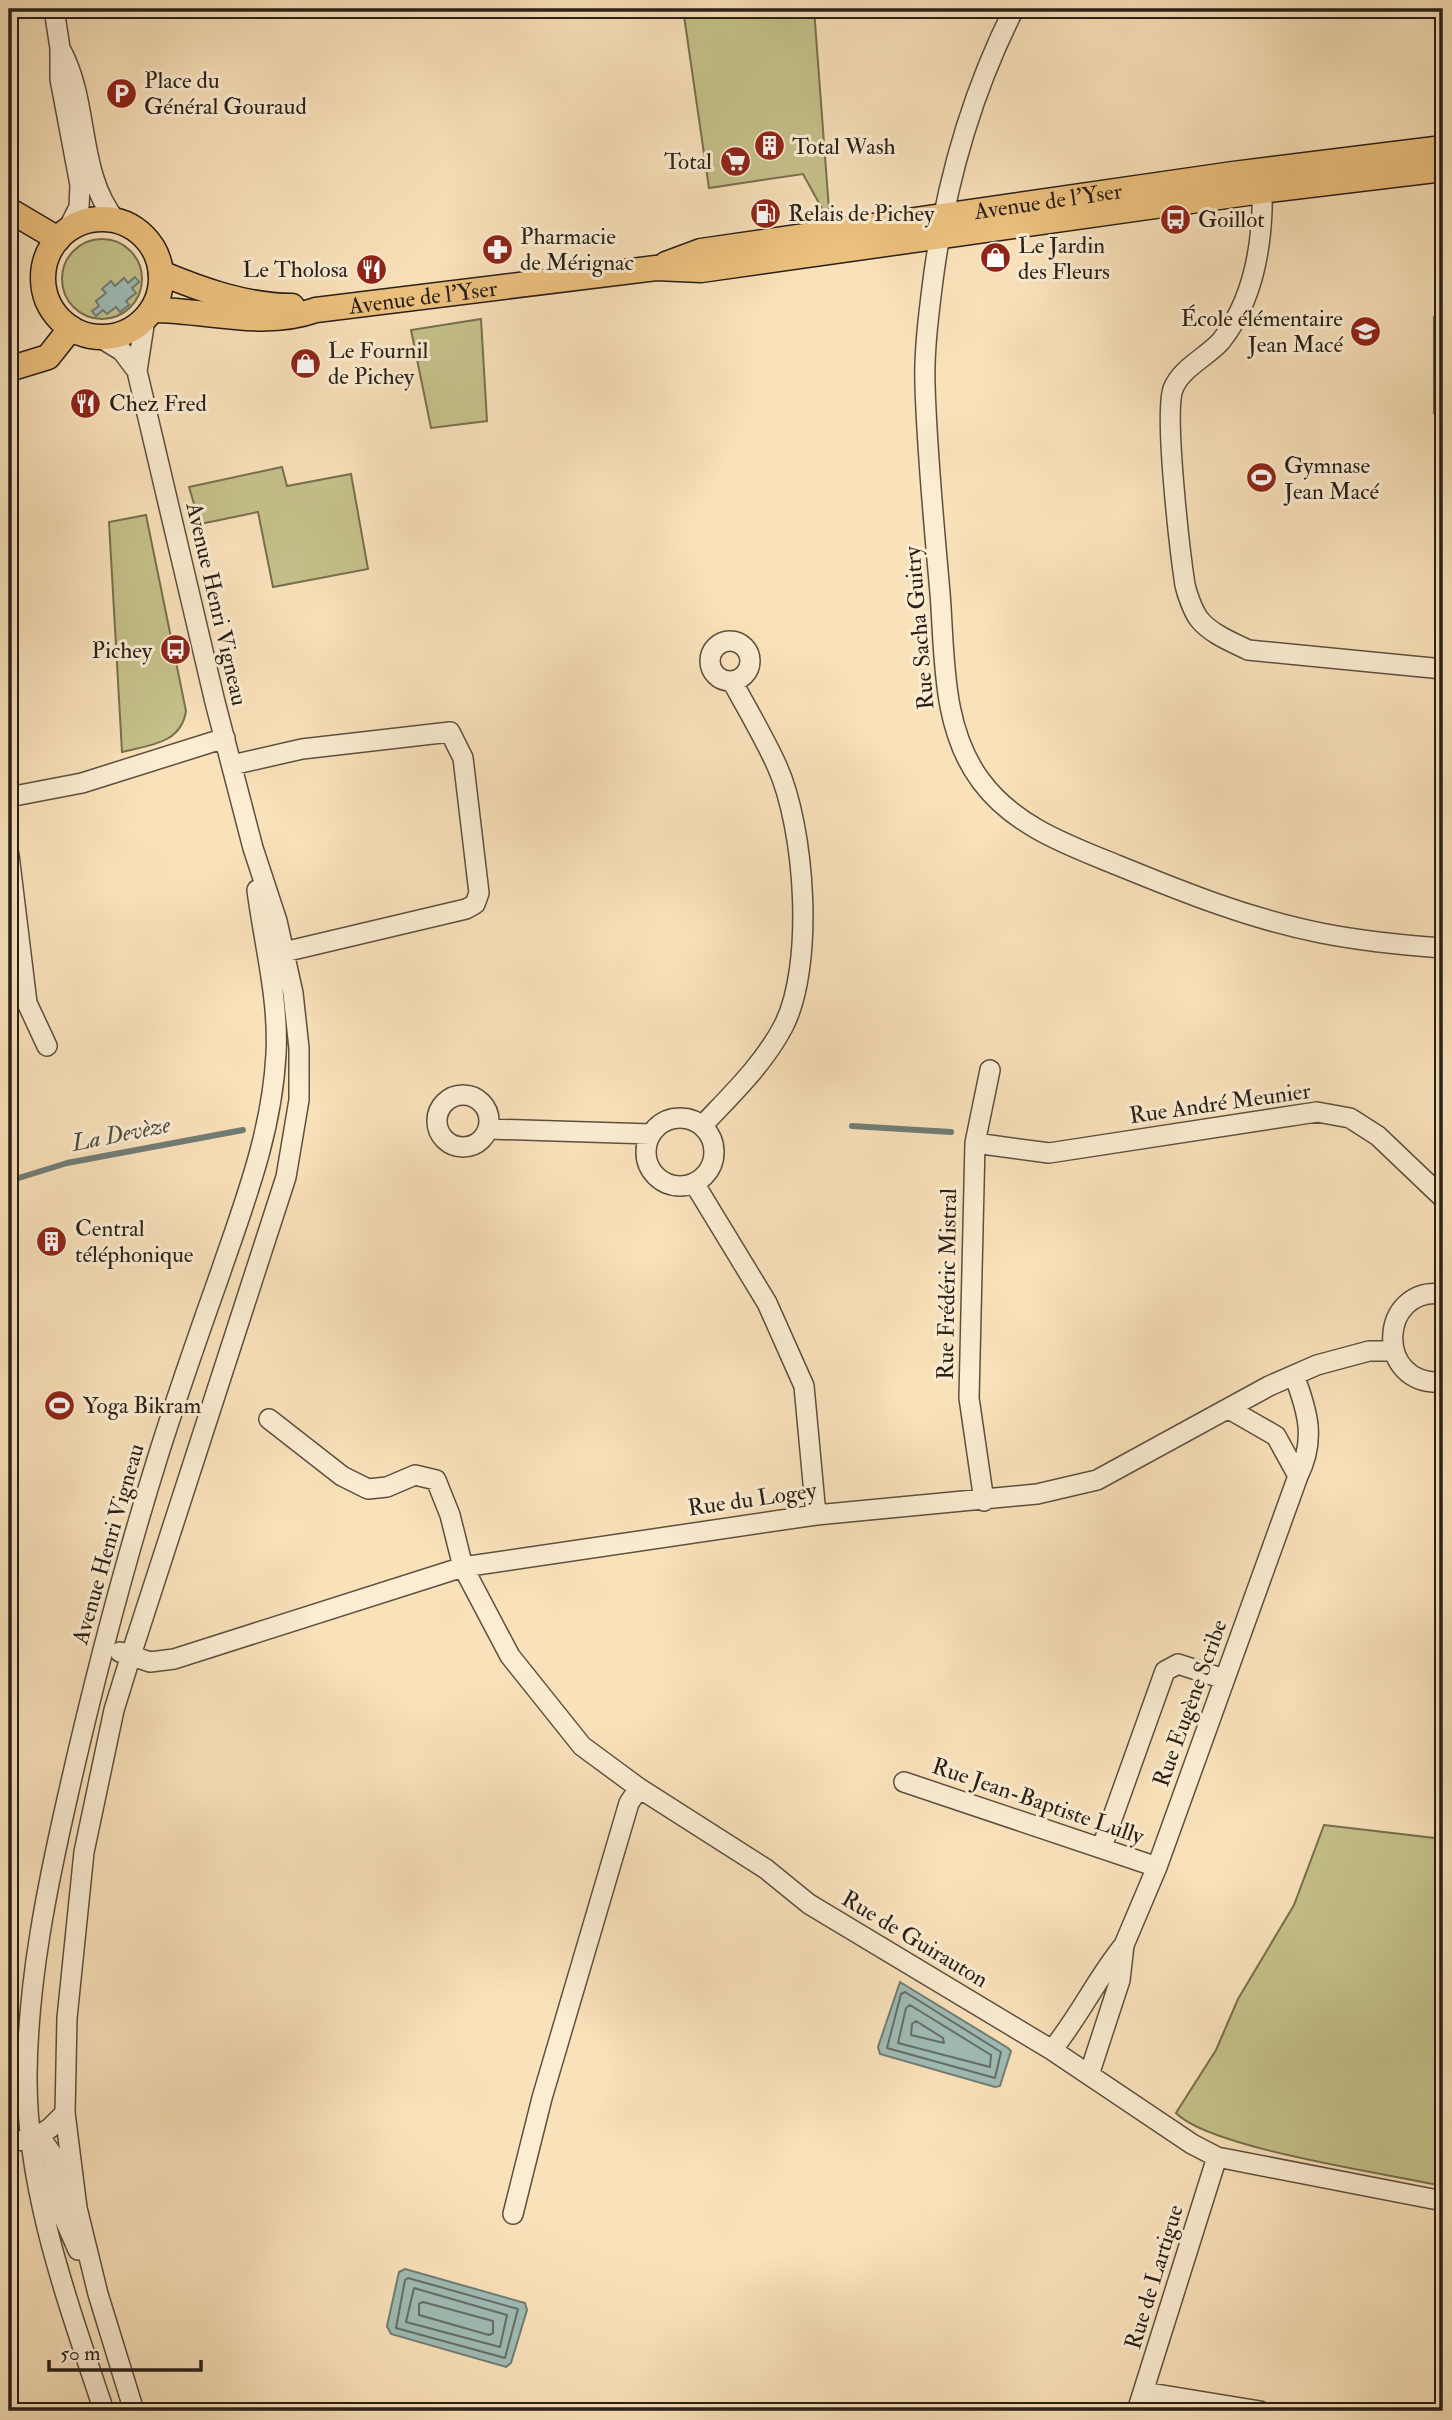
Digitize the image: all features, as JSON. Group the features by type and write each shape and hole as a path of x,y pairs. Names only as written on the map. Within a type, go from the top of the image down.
{"main road":[{"name":"Avenue de l'Yser","path":"148,314 193,310 263,320 292,318 316,310 656,268 701,251 797,248 1262,180 1443,148"},
{"name":"Avenue de l'Yser","path":"1262,180 1443,169"},
{"path":"9,210 63,235"},
{"path":"89,221 116,221 132,228 147,240 157,257 161,273 160,292 148,314 123,333 99,337 71,328 55,313 44,284 44,268 63,235 89,221"},
{"name":"Avenue de l'Yser","path":"161,273 197,288 249,301 316,310"},
{"path":"9,369 48,357 71,328"}],"street":[{"path":"54,9 60,48 60,79 80,185 79,207 63,235"},
{"name":"Rue Sacha Guitry","path":"1014,9 977,87 956,151 941,227 927,332 925,383 950,714 981,781 1042,834 1177,890 1260,918 1321,933 1443,948"},
{"path":"60,48 75,76 94,185 104,206 116,221"},
{"path":"1262,180 1261,237 1244,301 1220,342 1178,380 1172,391 1170,425 1186,588 1199,619 1220,637 1248,650 1443,669"},
{"name":"Avenue Henri Vigneau","path":"137,371 148,314"},
{"name":"Avenue Henri Vigneau","path":"99,337 122,351 137,371 278,947 299,1048 299,1100 286,1177 114,1710 84,1852 67,2018 65,2113 77,2208 98,2294 134,2411"},
{"path":"702,1126 758,1065 783,1028 796,997 803,907 796,832 778,768 732,681"},
{"path":"232,765 302,749 450,732 463,758 479,893 475,904 466,909 278,947"},
{"path":"9,797 82,783 225,738"},
{"path":"9,855 27,1003 47,1046"},
{"name":"Avenue Henri Vigneau","path":"104,2411 68,2302 43,2210 32,2140 27,2076 42,1918 103,1648 159,1453 256,1173 272,1104 278,947"},
{"name":"Rue Frédéric Mistral","path":"984,1501 968,1398 975,1143 990,1070"},
{"name":"Rue André Meunier","path":"975,1143 1049,1153 1317,1112 1350,1118 1378,1136 1443,1198"},
{"path":"681,1118 702,1126 710,1135 714,1157 710,1168 694,1183 667,1183 651,1170 646,1150 651,1134 659,1125 681,1118"},
{"path":"489,1129 651,1134"},
{"path":"694,1183 767,1303 804,1386 816,1515"},
{"path":"1443,1294 1423,1295 1401,1311 1394,1323 1393,1351 1408,1373 1419,1380 1443,1382"},
{"name":"Rue du Logey","path":"103,1648 150,1662 174,1659 463,1567 816,1515 1037,1494 1097,1480 1228,1409 1317,1365 1369,1351 1393,1351"},
{"name":"Rue Eugène Scribe","path":"1089,2075 1120,1980 1124,1945 1157,1867 1298,1476 1307,1459 1309,1425 1294,1376"},
{"path":"1228,1409 1276,1436 1298,1476"},
{"name":"Rue de Guirauton","path":"269,1419 342,1476 368,1489 387,1487 415,1475 436,1480 450,1515 463,1567 510,1656 582,1746 639,1788 766,1869 809,1904 1052,2050 1192,2144 1217,2157 1443,2201"},
{"path":"1102,1847 1165,1671 1178,1664 1224,1679"},
{"name":"Rue Jean-Baptiste Lully","path":"904,1782 1157,1867"},
{"path":"513,2214 542,2098 629,1803 639,1788"},
{"name":"Rue Eugène Scribe","path":"1052,2050 1067,2032 1104,1969 1124,1945"},
{"path":"9,2141 32,2140 50,2129 65,2113"},
{"name":"Avenue Henri Vigneau","path":"32,2140 45,2144 52,2154 60,2209 98,2294"},
{"name":"Rue de Lartigue","path":"1137,2411 1217,2157"},
{"path":"1144,2392 1260,2411"}],"shaded area":[{"path":"683,9 814,9 830,223 803,174 709,188"},
{"path":"94,239 110,239 131,250 142,271 142,287 131,308 110,319 94,319 80,313 68,301 62,287 62,271 68,257 80,245"},
{"path":"1434,317 1443,317 1443,413 1434,413"},
{"path":"481,319 487,421 431,428 411,330"},
{"path":"282,467 287,486 351,474 368,569 273,587 258,512 200,524 189,487"},
{"path":"146,515 186,711 183,722 171,737 153,745 122,752 109,522"},
{"path":"1324,1825 1443,1839 1443,2186 1260,2148 1195,2126 1176,2113 1216,2050 1238,1999 1294,1905"}],"water":[{"path":"135,277 139,282 132,288 136,293 126,301 129,305 120,312 116,307 107,314 103,310 96,316 92,311 99,306 96,301 106,293 102,289 111,281 115,286 124,278 128,283"},
{"path":"900,1982 1011,2051 1000,2086 995,2087 880,2054 878,2047"},
{"path":"405,2269 525,2303 527,2310 511,2363 506,2367 391,2334 387,2326 399,2272"}],"waterway":[{"name":"La Devèze","path":"852,1126 951,1132"},
{"name":"La Devèze","path":"9,1181 67,1163 243,1130"}],"place":[{"name":"Place du Général Gouraud","path":"121,93"},
{"name":"Total Wash","path":"769,146"},
{"name":"Total","path":"735,161"},
{"name":"Relais de Pichey","path":"765,213"},
{"name":"Goillot","path":"1175,219"},
{"name":"Pharmacie de Mérignac","path":"497,249"},
{"name":"Le Jardin des Fleurs","path":"995,258"},
{"name":"Le Tholosa","path":"371,269"},
{"name":"École élémentaire Jean Macé","path":"1366,331"},
{"name":"Le Fournil de Pichey","path":"305,363"},
{"name":"Chez Fred","path":"86,403"},
{"name":"Gymnase Jean Macé","path":"1261,478"},
{"name":"Pichey","path":"175,650"},
{"name":"Central téléphonique","path":"52,1241"},
{"name":"Yoga Bikram","path":"60,1405"}]}
